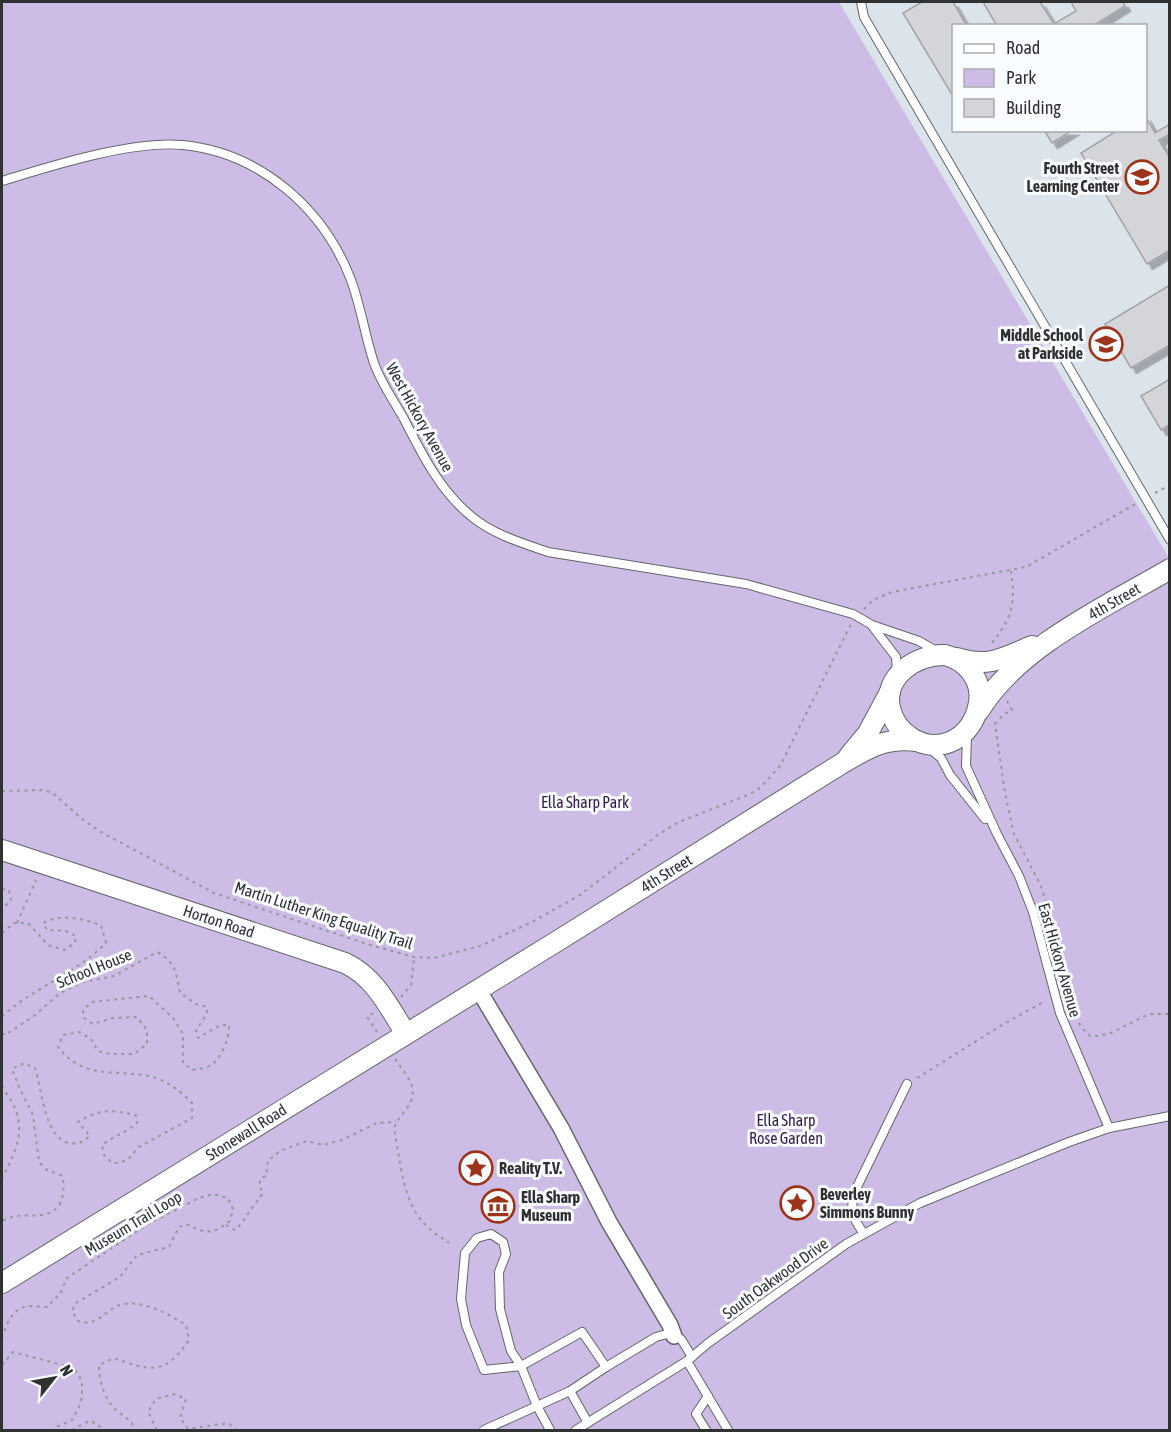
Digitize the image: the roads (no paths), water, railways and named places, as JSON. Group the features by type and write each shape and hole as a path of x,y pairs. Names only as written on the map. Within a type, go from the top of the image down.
{"street":[{"name":"4th Street","path":"972,722 992,693 1021,662 1059,634 1170,569"},
{"name":"4th Street","path":"949,656 971,663 990,663 1059,634"},
{"path":"930,656 949,656 967,667 978,683 980,698 972,722 962,735 948,743 937,746 920,743 902,729 890,708 895,682 905,668 916,660 930,656"},
{"name":"4th Street","path":"841,764 868,733 895,682"},
{"name":"4th Street","path":"485,985 841,764 885,742 899,739 920,743"},
{"name":"Horton Road","path":"2,850 340,961 355,968 373,983 406,1034"},
{"path":"485,985 609,1222 670,1325 674,1336"},
{"name":"Stonewall Road","path":"2,1283 485,985"}],"lane":[{"path":"861,2 864,17 1170,540"},
{"name":"West Hickory Avenue","path":"2,181 68,162 145,147 183,145 250,164 281,183 307,207 324,231 350,280 375,365 429,466 447,491 471,516 523,544 548,552 747,584 853,614 872,626 919,641 949,656"},
{"name":"West Hickory Avenue","path":"872,626 896,657 895,682"},
{"name":"East Hickory Avenue","path":"972,722 966,747 966,766 1019,876 1033,912 1060,1013 1110,1128"},
{"name":"East Hickory Avenue","path":"920,743 941,758 950,775 997,834"},
{"path":"864,1234 854,1220 850,1205 856,1188 907,1084"},
{"name":"South Oakwood Drive","path":"576,1431 690,1359 822,1260 920,1203 1069,1142 1110,1128 1170,1116"},
{"path":"550,1431 521,1366 511,1351 500,1310 499,1272 506,1254 503,1242 491,1234 477,1238 465,1252 461,1299 466,1325 484,1370 521,1366 582,1332 606,1367"},
{"path":"484,1431 570,1391 656,1337 667,1334 681,1339 708,1396 728,1431"},
{"path":"570,1391 588,1423"},
{"path":"706,1431 696,1414 708,1396"}],"place":[{"name":"Fourth Street Learning Center","path":"1142,177"},
{"name":"Middle School at Parkside","path":"1106,344"},
{"name":"Reality T.V.","path":"476,1168"},
{"name":"Beverley Simmons Bunny","path":"797,1203"},
{"name":"Ella Sharp Museum","path":"498,1206"}],"park label":[{"name":"Ella Sharp Park","path":"585,802"},
{"name":"Ella Sharp Rose Garden","path":"786,1129"}]}
